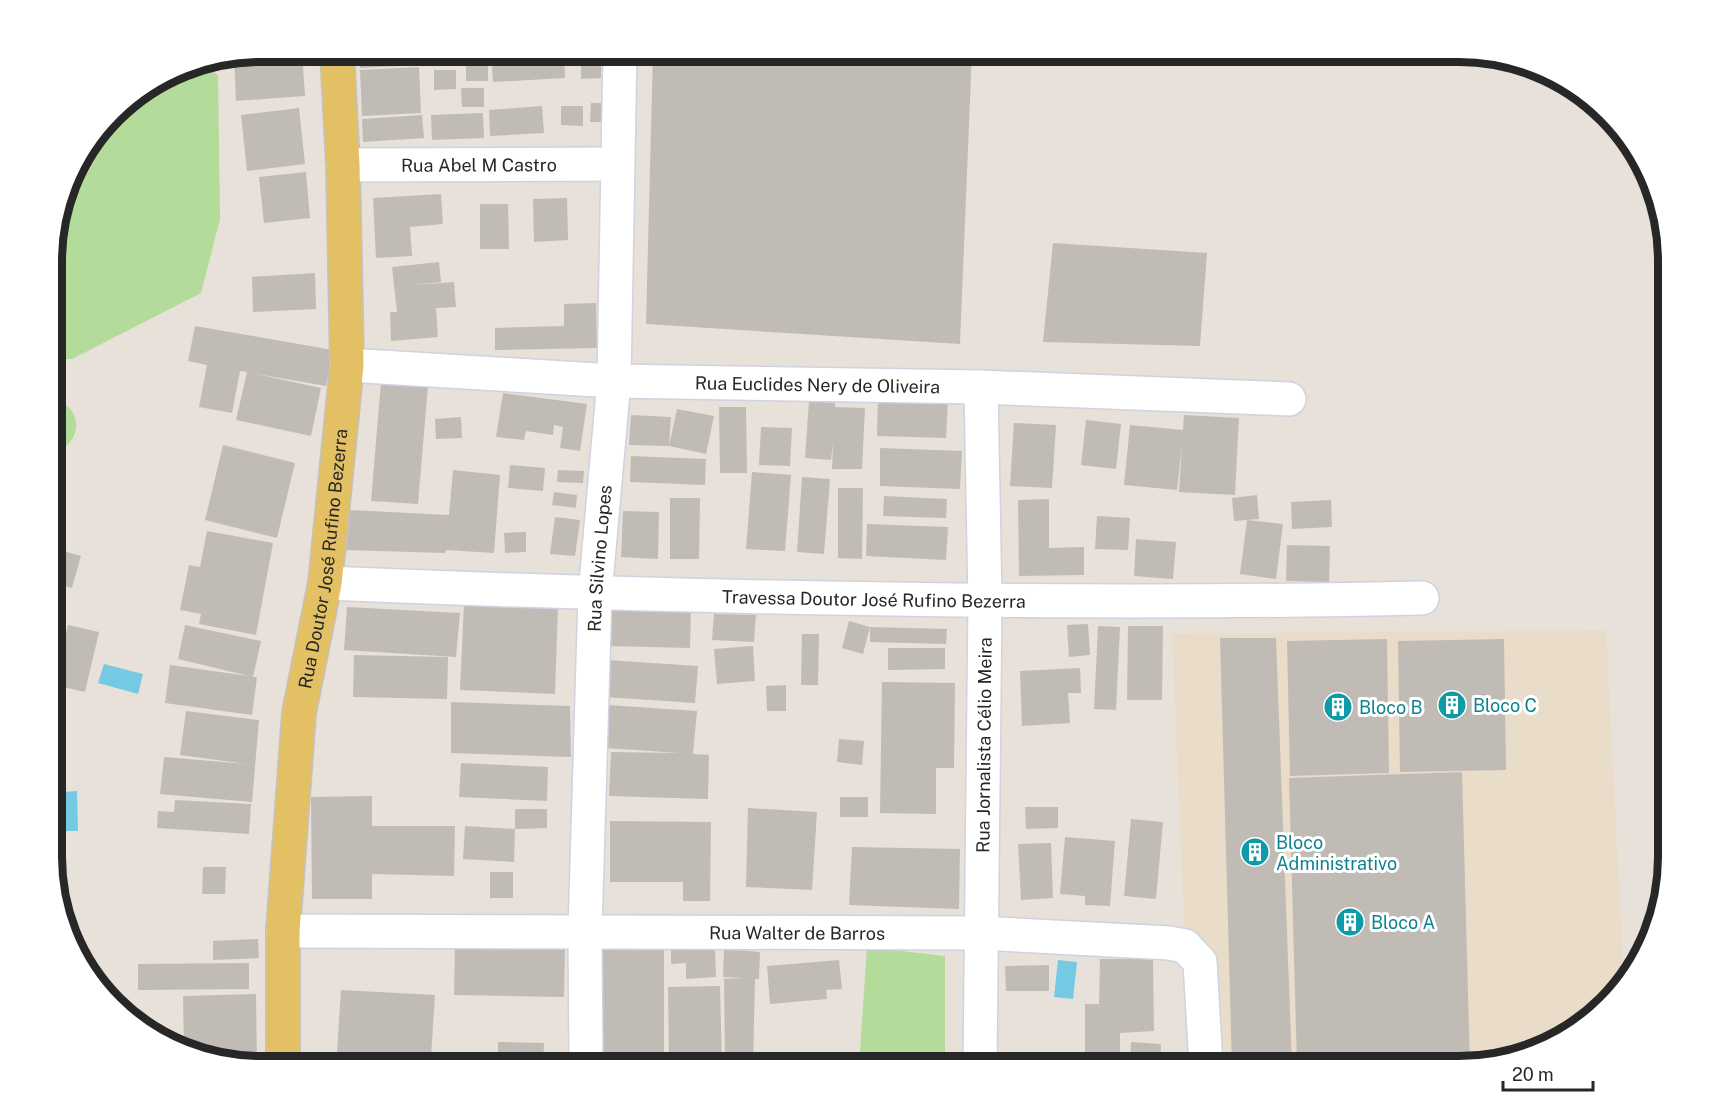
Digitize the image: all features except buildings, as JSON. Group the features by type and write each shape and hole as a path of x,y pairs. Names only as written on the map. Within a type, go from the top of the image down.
{"main road":[{"name":"Rua Doutor José Rufino Bezerra","path":"283,1056 283,931 298,713 325,583 347,365 343,165 338,62"}],"street":[{"name":"Rua Silvino Lopes","path":"586,1056 585,931 595,594 614,381 620,62"},
{"name":"Rua Abel M Castro","path":"343,165 617,164"},
{"name":"Rua Euclides Nery de Oliveira","path":"347,365 614,381 981,387 1289,399"},
{"name":"Rua Jornalista Célio Meira","path":"980,1055 985,601 981,387"},
{"name":"Travessa Doutor José Rufino Bezerra","path":"325,583 595,594 985,601 1211,603 1422,598"},
{"name":"Rua Walter de Barros","path":"283,931 980,933 1169,943 1185,946 1200,962 1205,1055"}],"shaded area":[{"path":"1606,630 1623,968 1616,978 1580,1014 1558,1029 1523,1045 1497,1052 1472,1055 1190,1055 1172,634"}],"green space":[{"path":"208,69 218,75 220,219 201,293 72,359 62,359 63,234 68,209 82,172 103,139 129,111 172,82"},
{"path":"62,404 70,409 75,417 76,425 75,434 63,447"},
{"path":"867,947 945,956 945,1055 860,1056"}],"water":[{"path":"104,664 143,674 138,694 98,683"},
{"path":"77,791 78,831 64,831 63,792"},
{"path":"1058,960 1077,962 1073,999 1054,997"}],"place":[{"name":"Bloco C","path":"1452,705"},
{"name":"Bloco B","path":"1338,707"},
{"name":"Bloco Administrativo","path":"1255,852"},
{"name":"Bloco A","path":"1350,922"}]}
